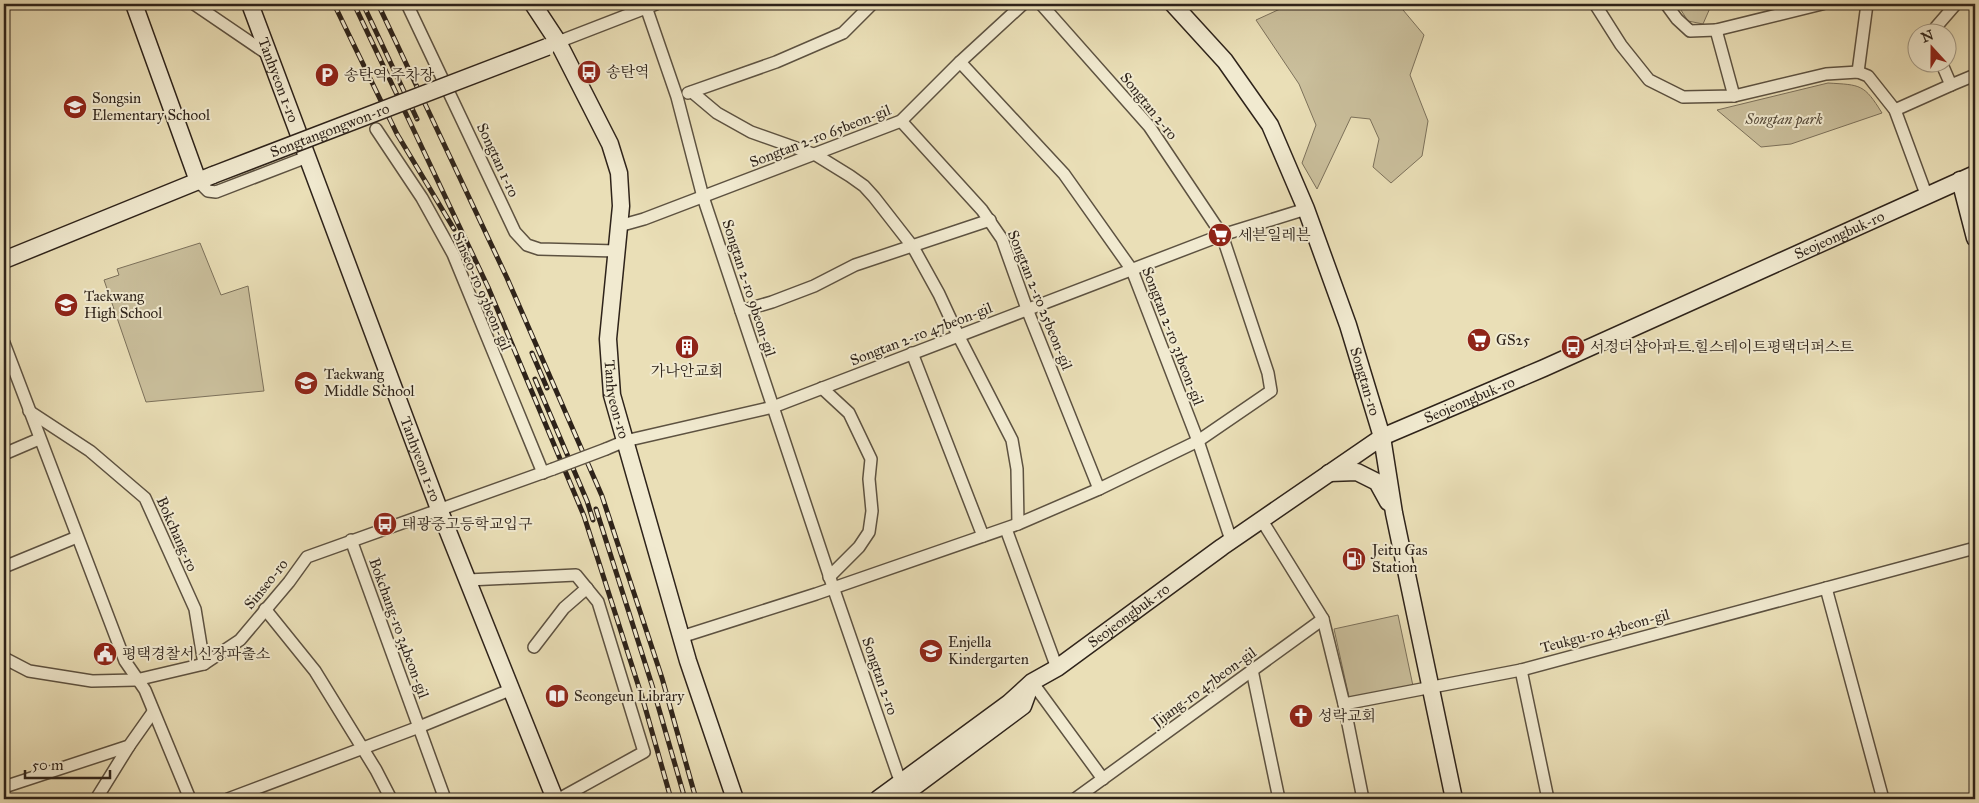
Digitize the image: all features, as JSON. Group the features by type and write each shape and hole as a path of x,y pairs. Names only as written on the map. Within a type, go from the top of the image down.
{"street":[{"path":"194,4 270,56"},
{"name":"Tanhyeon 1-ro","path":"250,4 439,509 555,799"},
{"name":"Songtan 1-ro","path":"407,4 515,232 527,245 539,249 617,251"},
{"name":"Tanhyeon-ro","path":"533,4 552,44 610,144 619,173 621,206 608,339 612,395 681,637 735,799"},
{"path":"677,97 776,62 843,33 872,4"},
{"name":"Songtan 2-ro 65beon-gil","path":"619,226 644,219 816,155 901,121 960,62 1023,4"},
{"name":"Songtan 2-ro","path":"681,637 831,582 1018,524 1198,441 1271,391 1268,373 1222,235 1149,126 1041,4"},
{"name":"Songtan-ro","path":"1173,4 1225,60 1270,125 1306,209 1348,325 1382,437 1394,513 1454,799"},
{"path":"1595,4 1621,45 1649,80 1682,97 1734,96 1826,74 1858,72 1868,76 1895,110 1926,194"},
{"path":"1666,4 1677,19 1690,31 1716,30 1822,4"},
{"path":"1858,72 1867,4"},
{"path":"1940,22 1956,4"},
{"path":"139,5 206,178 208,191 216,192 308,157"},
{"name":"Songtangongwon-ro","path":"4,260 206,178 649,5"},
{"name":"Songtan 2-ro 9beon-gil","path":"649,5 677,97 703,197 831,582"},
{"path":"1716,30 1734,96"},
{"name":"Songtan 2-ro 31beon-gil","path":"960,62 1064,174 1132,270 1198,441"},
{"path":"1945,72 1950,85"},
{"path":"1895,110 1975,75"},
{"path":"692,92 718,113 752,132 816,155 864,186 913,247 939,294 1012,440 1017,469 1018,524"},
{"name":"Songtan 2-ro 25beon-gil","path":"901,121 990,220 1002,239 1027,309 1099,488"},
{"name":"Sinseo-ro 93beon-gil","path":"376,129 422,198 453,254 478,318 548,471"},
{"path":"1968,177 1975,238"},
{"name":"Seojeongbuk-ro","path":"878,799 1009,703 1032,682 1057,668 1232,540 1382,437 1544,368 1926,194 1968,177"},
{"path":"1222,235 1306,209"},
{"path":"741,311 772,302 814,286 855,265 990,220"},
{"name":"Songtan 2-ro 47beon-gil","path":"625,441 773,407 1222,235"},
{"path":"4,343 125,661 136,680 145,690 190,799"},
{"path":"912,353 983,536"},
{"path":"822,388 849,413 871,459 869,479 872,511 869,532 831,582"},
{"name":"Bokchang-ro","path":"29,411 90,451 145,498 195,610 204,664"},
{"path":"4,454 39,439"},
{"name":"Sinseo-ro","path":"4,658 29,670 92,682 136,680 204,664 240,640 289,582 307,557 548,471 625,441"},
{"path":"1198,441 1232,540"},
{"path":"1329,473 1358,472 1377,482 1394,513"},
{"path":"1261,520 1323,619 1344,704 1363,799"},
{"path":"1006,528 1057,668"},
{"path":"4,567 77,537"},
{"name":"Bokchang-ro 34beon-gil","path":"351,540 445,799"},
{"name":"Teukgu-ro 43beon-gil","path":"1344,704 1521,670 1975,548"},
{"path":"468,580 576,575 598,602 644,752 559,799"},
{"name":"Songtan 2-ro","path":"831,582 898,775"},
{"path":"534,647 564,608 587,588"},
{"path":"1826,588 1883,799"},
{"path":"265,609 315,671 391,799"},
{"name":"Jijang-ro 47beon-gil","path":"1075,799 1323,619"},
{"path":"1252,670 1279,799"},
{"path":"1521,670 1548,799"},
{"path":"865,799 1006,695 1032,682"},
{"path":"1032,682 1103,779"},
{"path":"907,796 1023,706 1032,682"},
{"path":"228,799 250,795 361,748 419,727 512,689"},
{"path":"100,799 98,796 153,712"},
{"path":"4,787 129,746"}],"green space":[{"path":"1291,4 1398,4 1424,35 1410,75 1428,121 1422,156 1391,183 1373,167 1379,139 1370,119 1351,117 1317,189 1302,163 1316,125 1299,84 1256,20"},
{"path":"1677,4 1723,4 1710,8 1703,24 1688,21"},
{"name":"Songtan park","path":"1828,83 1848,84 1861,88 1871,96 1882,113 1791,144 1761,147 1717,110"},
{"path":"200,243 221,295 248,286 264,391 146,402 104,280 119,275 117,269"},
{"path":"1398,615 1413,686 1349,697 1334,629"}],"railway":[{"path":"334,4 397,134 454,229"},
{"path":"354,4 488,287 584,516 643,700 671,799"},
{"path":"363,4 417,119"},
{"path":"378,4 507,278 602,496 662,678 696,799"},
{"path":"532,353 547,388"},
{"path":"535,379 587,501 593,520"},
{"path":"596,509 652,685 685,799"}],"place":[{"name":"송탄역","path":"589,72"},
{"name":"송탄역 주차장","path":"327,75"},
{"name":"Songsin Elementary School","path":"75,107"},
{"name":"세븐일레븐","path":"1220,235"},
{"name":"Taekwang High School","path":"66,305"},
{"name":"GS25","path":"1479,340"},
{"name":"가나안교회","path":"687,347"},
{"name":"서정더샵아파트.힐스테이트평택더퍼스트","path":"1573,347"},
{"name":"Taekwang Middle School","path":"306,383"},
{"name":"태광중고등학교입구","path":"385,524"},
{"name":"Jeitu Gas Station","path":"1354,559"},
{"name":"Enjella Kindergarten","path":"931,651"},
{"name":"평택경찰서 신장파출소","path":"105,654"},
{"name":"Seongeun Library","path":"557,696"},
{"name":"성락교회","path":"1301,716"}]}
